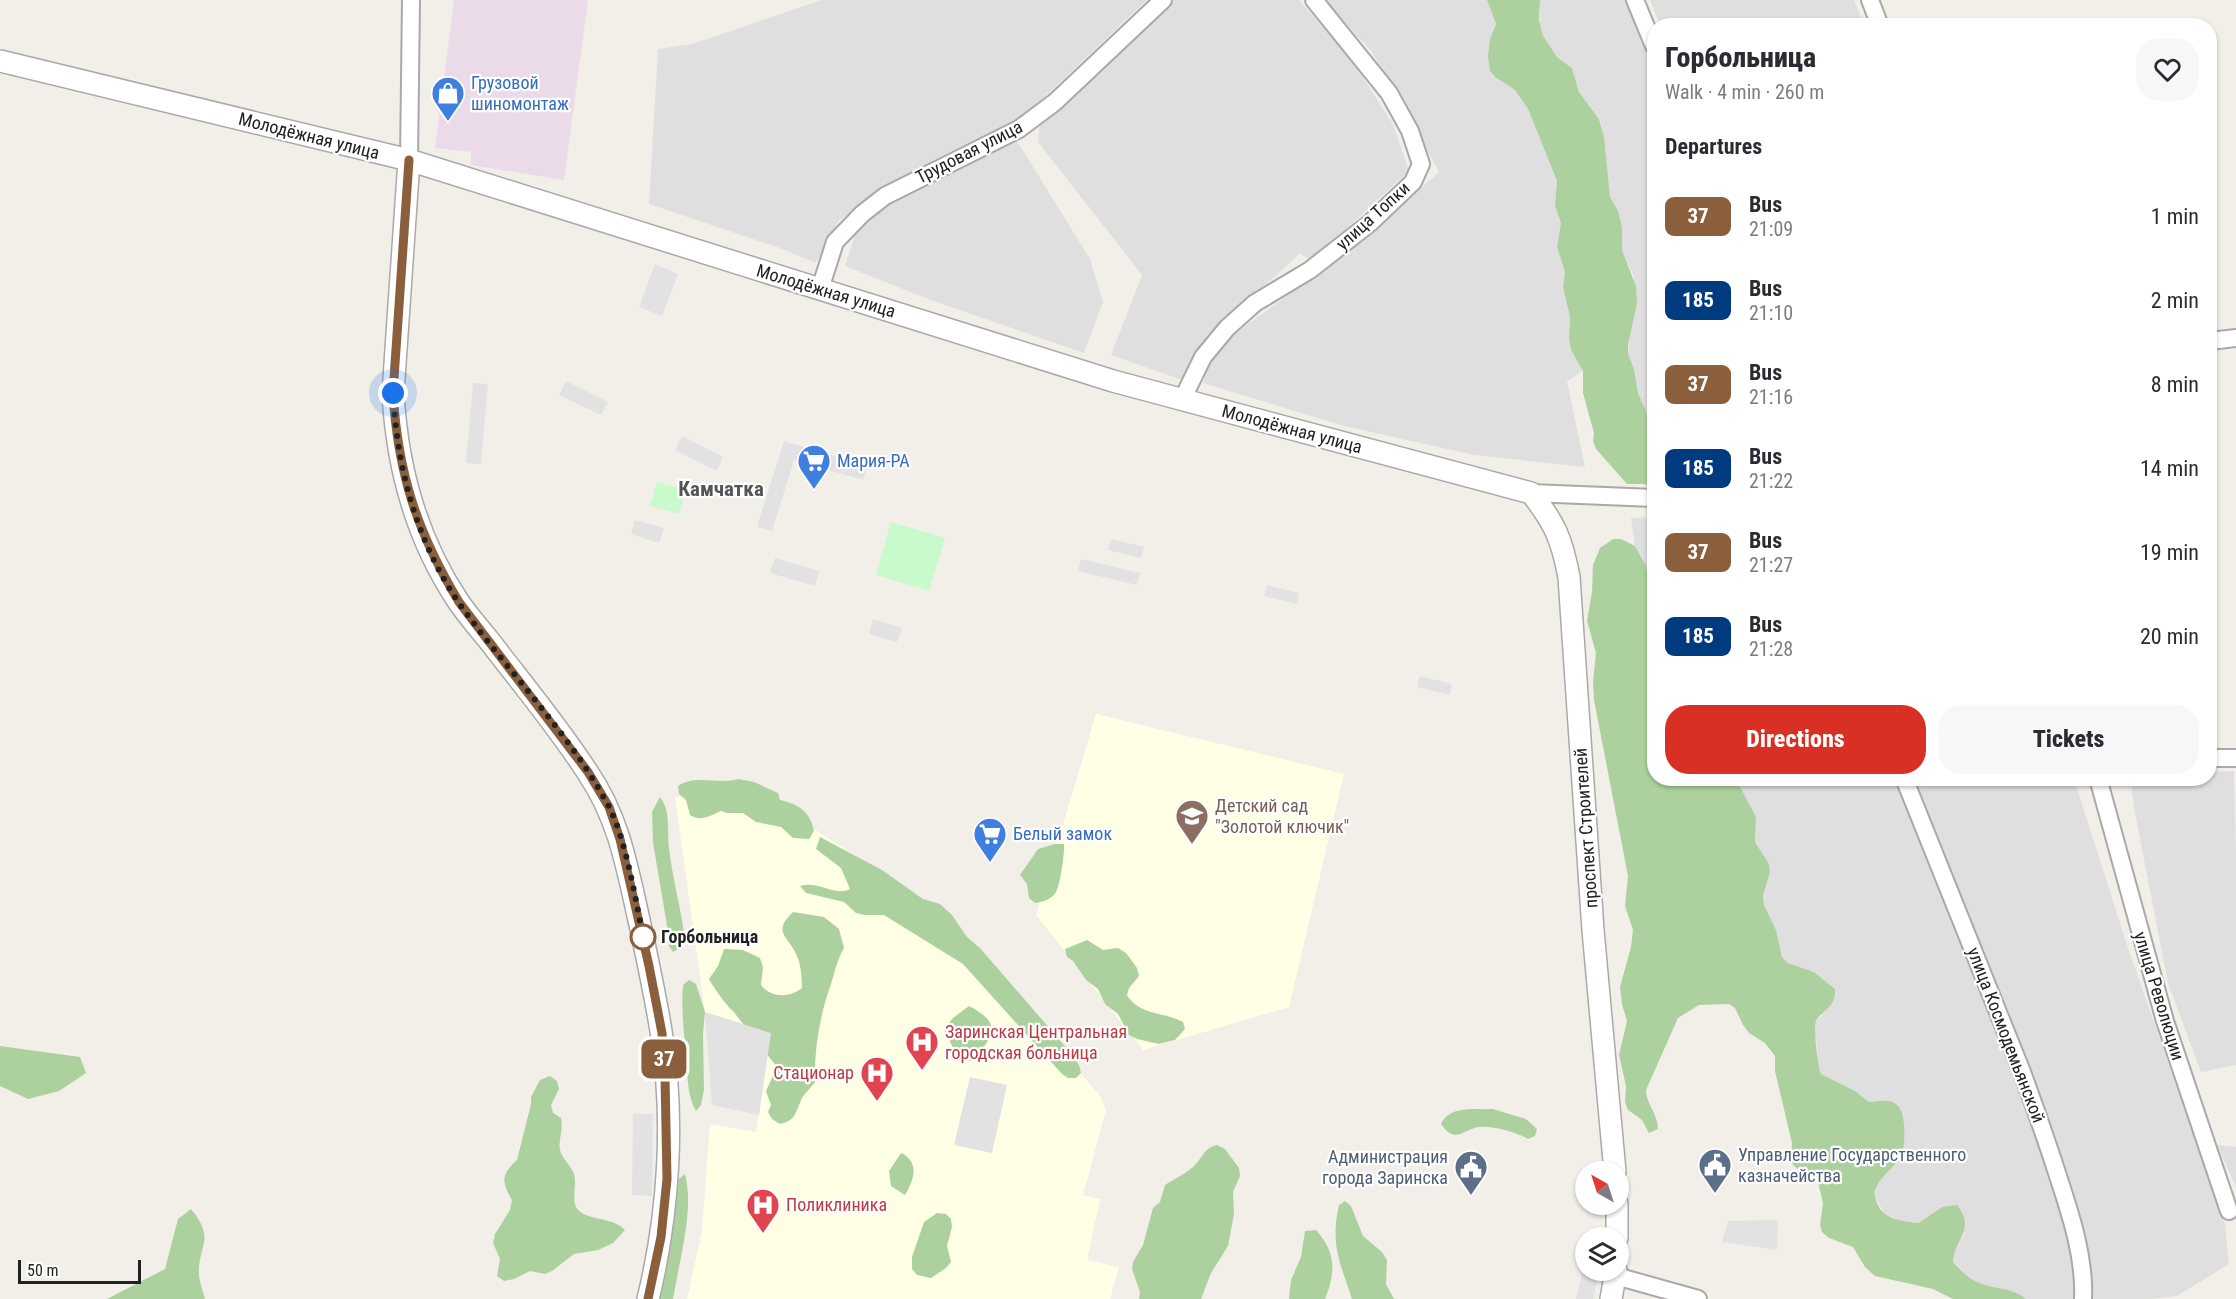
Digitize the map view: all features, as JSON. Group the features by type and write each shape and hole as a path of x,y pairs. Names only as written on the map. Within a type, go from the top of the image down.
{"street":[{"path":"411,0 409,160 393,393 395,428 404,478 420,530 443,576 459,602 588,772 609,807 620,839 662,1033 665,1077 667,1179 661,1237 648,1299"},
{"name":"Трудовая улица","path":"820,289 835,242 861,214 885,196 1019,129 1055,102 1163,0"},
{"name":"улица Топки","path":"1182,400 1203,357 1227,328 1255,303 1310,270 1370,223 1413,182 1421,164 1410,131 1389,93 1314,0"},
{"path":"1635,0 1647,29"},
{"path":"1870,0 1877,18"},
{"name":"Молодёжная улица","path":"0,61 409,160 1113,381 1531,494 1647,498"},
{"path":"2217,340 2236,338"},
{"name":"проспект Строителей","path":"1531,494 1545,511 1563,544 1569,577 1593,930 1614,1161"},
{"path":"2217,758 2236,758"},
{"name":"улица Космодемьянской","path":"1907,786 2039,1119 2073,1220 2083,1299"},
{"name":"улица Революции","path":"2100,786 2166,1021 2229,1211"},
{"path":"1629,1278 1698,1299"},
{"path":"1611,1299 1615,1281"}],"shaded area":[{"path":"454,0 588,0 564,180 471,165 471,152 435,148"},
{"path":"822,0 1147,0 1024,116 939,157 839,220 816,263 780,248 649,204 658,49 692,44"},
{"path":"1172,0 1299,0 1351,59 1393,124 1409,171 1311,261 1300,253 1219,329 1182,380 1111,355 1142,275 1038,142 1040,123"},
{"path":"1325,0 1487,0 1496,24 1490,39 1488,55 1490,71 1515,90 1528,109 1557,181 1555,206 1562,223 1557,247 1565,272 1563,287 1570,317 1569,340 1571,350 1583,371 1567,381 1585,467 1474,455 1344,426 1203,383 1211,360 1237,332 1356,246 1439,172 1372,52"},
{"path":"1540,0 1629,0 1647,47 1647,420 1628,353 1634,277 1622,250 1622,227 1618,212 1610,197 1604,136 1600,119 1579,92 1572,68 1557,57 1546,43 1540,29"},
{"path":"1650,0 1854,0 1861,18 1657,18"},
{"path":"1017,141 1090,259 1103,302 1084,353 928,299 845,266 858,226 924,182"},
{"path":"655,264 678,274 662,316 639,307"},
{"path":"566,381 608,402 601,415 559,395"},
{"path":"473,383 488,384 481,464 466,463"},
{"path":"682,436 723,457 717,471 675,450"},
{"path":"784,441 867,466 863,480 794,460 772,531 757,527"},
{"path":"1647,517 1647,572 1635,546 1631,518"},
{"path":"635,520 664,528 659,543 631,534"},
{"path":"1111,539 1144,547 1141,558 1108,550"},
{"path":"775,558 819,571 815,586 770,573"},
{"path":"1081,559 1140,573 1137,585 1078,571"},
{"path":"1267,585 1299,593 1297,604 1264,596"},
{"path":"873,619 902,628 897,642 869,634"},
{"path":"1420,676 1452,684 1450,695 1417,687"},
{"name":"Детский сад \"Золотой ключик\"","path":"1096,714 1344,774 1289,1007 1143,1050 1036,915"},
{"path":"2234,771 2236,1065 2201,1072 2168,983 2131,786 2217,786 2217,772"},
{"path":"1740,786 2076,786 2128,948 2225,1225 2229,1264 2177,1296 2151,1299 2026,1299 2017,1293 1980,1283 1966,1275 1953,1262 1953,1254 1965,1233 1942,1207 1920,1223 1900,1221 1884,1213 1875,1196 1875,1188 1897,1163 1887,1101 1869,1102 1855,1091 1821,1074 1814,1037 1815,1022 1822,1016 1814,972 1788,963 1782,957 1776,930 1764,905 1763,896 1770,872 1769,864 1755,842 1756,817"},
{"name":"Заринская Центральная городская больница","path":"675,797 764,797 942,911 1101,1097 1106,1110 1083,1195 1100,1199 1087,1260 1119,1267 1110,1299 687,1299 702,1231 710,1124 756,1132 771,1033 705,1012"},
{"path":"705,1012 771,1033 759,1115 712,1105"},
{"path":"970,1077 1007,1085 992,1153 954,1145"},
{"path":"633,1114 653,1114 652,1196 632,1195"},
{"path":"2217,1145 2236,1147 2236,1187"},
{"path":"1778,1220 1777,1250 1722,1242 1728,1221"},
{"path":"1580,1281 1597,1281 1593,1299 1576,1299"}],"green space":[{"path":"1487,0 1540,0 1539,20 1543,36 1557,57 1572,68 1579,92 1599,119 1604,136 1610,197 1618,211 1622,227 1622,250 1636,286 1637,304 1628,353 1634,369 1638,393 1646,411 1647,485 1627,484 1596,449 1593,441 1594,433 1583,393 1583,371 1571,350 1569,340 1570,317 1563,287 1565,272 1557,247 1561,223 1555,206 1557,181 1528,109 1515,90 1490,71 1488,56 1490,39 1496,24"},
{"path":"657,482 686,490 679,514 650,506"},
{"path":"891,522 945,538 929,591 876,575"},
{"path":"1613,539 1621,539 1635,546 1646,566 1647,786 1740,786 1756,817 1755,842 1769,864 1770,872 1763,896 1764,905 1776,930 1782,957 1788,963 1814,972 1835,989 1831,1004 1815,1025 1821,1074 1855,1091 1869,1102 1890,1102 1900,1109 1904,1129 1902,1157 1882,1178 1876,1188 1875,1196 1879,1207 1887,1216 1919,1223 1942,1207 1957,1205 1963,1214 1965,1228 1956,1248 1953,1262 1976,1281 2016,1293 2026,1299 1953,1299 1933,1289 1875,1276 1865,1267 1853,1247 1829,1238 1822,1232 1820,1225 1823,1203 1818,1182 1814,1175 1799,1170 1793,1165 1791,1159 1792,1143 1775,1071 1775,1056 1765,1043 1749,1033 1735,1008 1729,1004 1699,1005 1678,1018 1646,1090 1658,1129 1649,1133 1642,1120 1628,1110 1625,1102 1626,1086 1619,1055 1627,1021 1620,987 1631,947 1633,930 1625,906 1628,876 1594,700 1596,653 1587,621 1592,592 1593,565 1600,548"},
{"path":"738,779 754,782 778,793 780,800 806,813 814,831 809,839 793,838 781,827 756,822 743,813 721,811 706,818 694,817 690,815 686,800 679,794 678,786 685,782"},
{"path":"660,797 666,808 670,859 684,933 682,944 673,952 669,946 653,843 652,812"},
{"path":"820,837 882,870 923,899 940,904 1064,1045 1079,1065 1081,1073 1076,1078 1068,1078 1062,1074 963,964 884,915 856,913 844,902 806,893 800,886 813,885 838,891 850,889 841,868 816,849"},
{"path":"1064,844 1058,889 1050,898 1035,903 1029,898 1027,884 1020,875 1038,849"},
{"path":"793,912 824,917 839,929 844,948 836,966 821,1020 815,1082 802,1098 792,1118 780,1124 772,1119 768,1112 771,1105 766,1091 777,1067 709,979 718,966 724,949 743,950 760,958 763,967 761,985 765,989 775,994 786,995 802,988 798,960 782,930"},
{"path":"1087,940 1103,950 1118,948 1126,953 1137,968 1139,976 1129,988 1127,995 1145,1010 1183,1022 1185,1029 1175,1040 1159,1044 1129,1035 1118,1014 1105,1004 1098,989 1086,980 1073,961 1067,957 1065,949"},
{"path":"689,980 696,984 705,1012 704,1090 701,1105 696,1111 689,1091 682,1003 683,985"},
{"path":"969,1006 987,1019 992,1031 990,1038 972,1061 958,1058 944,1029 953,1018"},
{"path":"0,1046 80,1057 86,1073 59,1091 28,1099 0,1086"},
{"path":"550,1076 557,1081 559,1089 551,1105 553,1113 561,1118 560,1150 574,1174 575,1205 582,1213 616,1223 625,1230 613,1243 598,1250 574,1254 545,1274 530,1271 504,1281 497,1276 500,1259 493,1243 495,1234 510,1210 512,1200 504,1179 517,1160 531,1097 540,1080"},
{"path":"1493,1109 1526,1119 1537,1129 1535,1136 1528,1139 1490,1127 1478,1127 1454,1135 1441,1124 1445,1118 1457,1111"},
{"path":"1217,1145 1225,1149 1239,1168 1240,1176 1233,1192 1234,1214 1228,1246 1211,1273 1201,1299 1139,1299 1140,1292 1132,1269 1133,1262 1143,1245 1153,1208 1160,1202 1165,1185 1190,1170 1206,1151"},
{"path":"901,1153 911,1161 913,1166 913,1177 905,1195 891,1186 889,1171"},
{"path":"685,1174 687,1216 673,1299 660,1299 679,1179"},
{"path":"1345,1201 1351,1206 1363,1236 1382,1252 1387,1260 1386,1284 1394,1299 1352,1299 1340,1264 1336,1243 1336,1219 1339,1205"},
{"path":"191,1209 203,1229 204,1243 199,1276 205,1299 107,1299 165,1269 178,1219"},
{"path":"937,1213 946,1214 951,1219 952,1227 947,1246 951,1262 931,1278 917,1275 912,1269 912,1257 924,1222"},
{"path":"1316,1230 1331,1254 1332,1271 1329,1289 1325,1299 1289,1299 1291,1280 1301,1257 1305,1231"}],"bus line":[{"name":"37","path":"409,160 393,393 395,428 404,478 420,530 448,585 588,772 609,807 620,839 662,1033 667,1109 667,1179 661,1237 648,1299"}],"place":[{"name":"Грузовой шиномонтаж","path":"448,122"},
{"name":"Мария-РА","path":"814,490"},
{"name":"Детский сад \"Золотой ключик\"","path":"1192,845"},
{"name":"Белый замок","path":"990,863"},
{"name":"Горбольница","path":"643,937"},
{"name":"Заринская Центральная городская больница","path":"922,1071"},
{"name":"Стационар","path":"877,1102"},
{"name":"Управление Государственного казначейства","path":"1715,1194"},
{"name":"Администрация города Заринска","path":"1471,1196"},
{"name":"Поликлиника","path":"763,1234"}],"district":[{"name":"Камчатка","path":"721,489"}],"route":[{"path":"393,393 395,428 404,478 420,530 459,602 562,736 588,772 609,807 620,839 645,945 643,937"}]}
